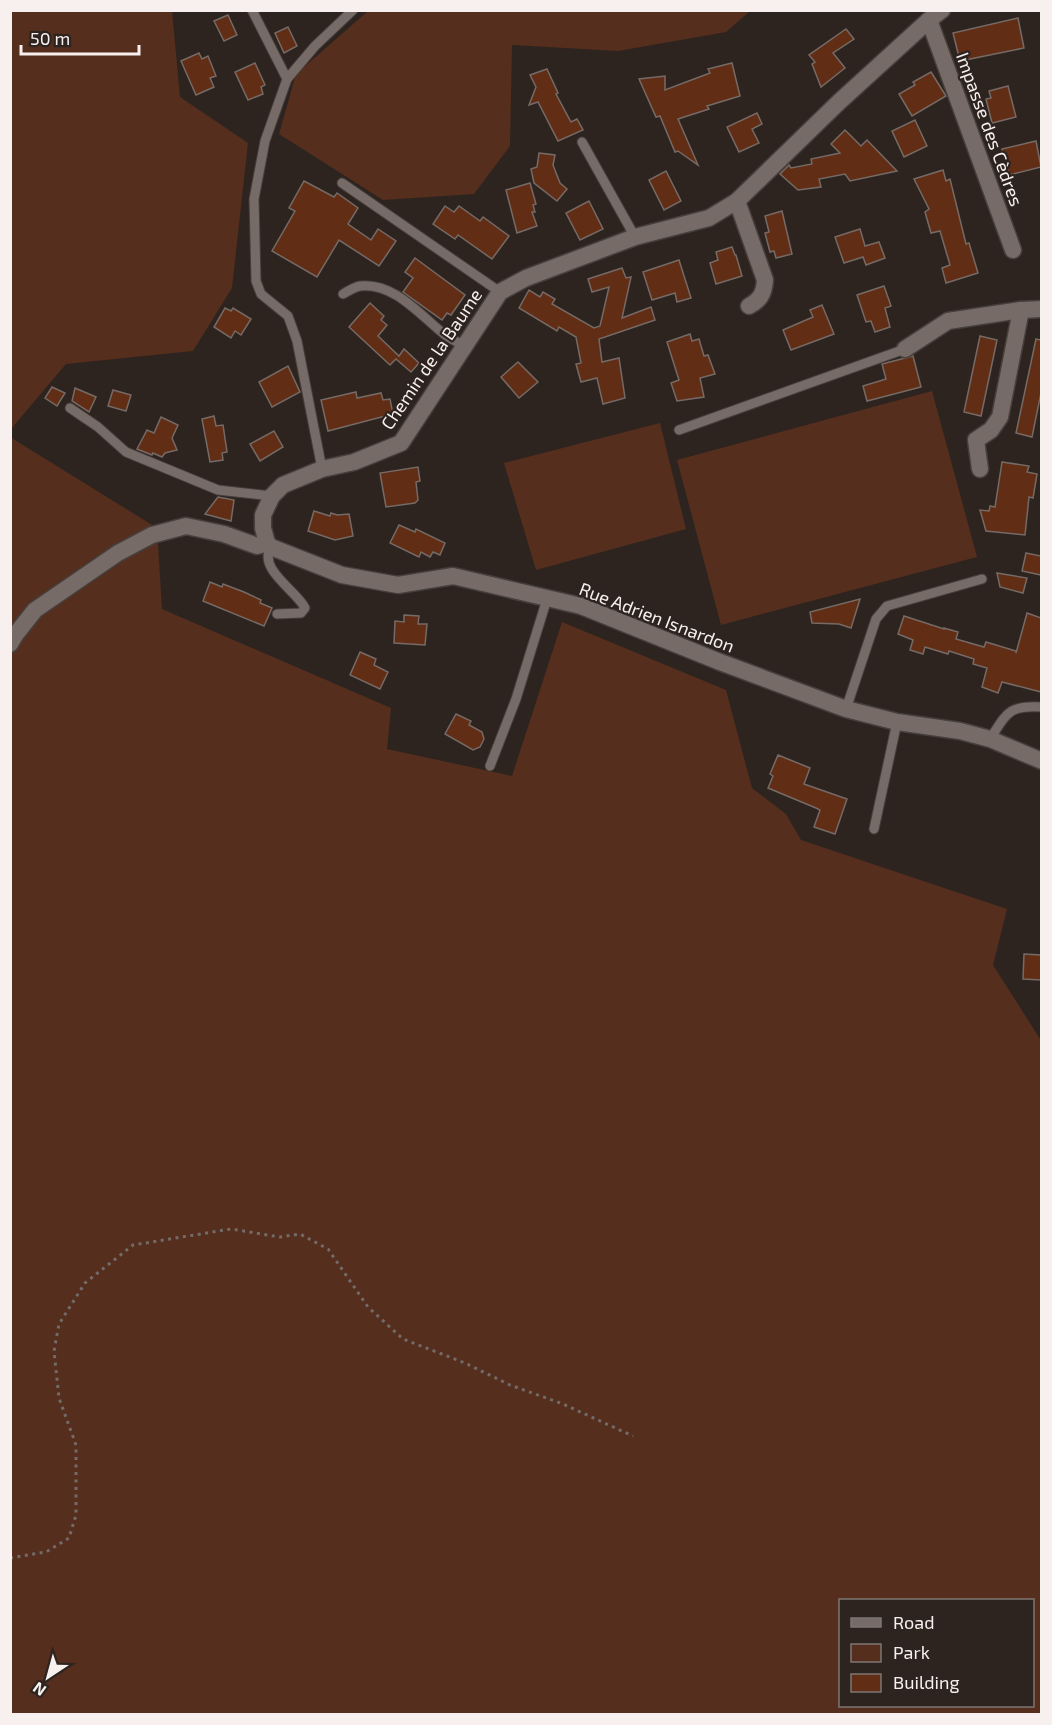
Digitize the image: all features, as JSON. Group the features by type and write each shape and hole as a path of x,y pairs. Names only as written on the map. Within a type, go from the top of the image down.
{"street":[{"name":"Chemin de la Baume","path":"272,496 283,485 322,469 354,462 401,443 500,292 526,278 635,237 709,218 737,201 839,102 936,15"},
{"name":"Impasse des Cèdres","path":"936,15 1014,250"},
{"path":"737,201 765,280 764,290 758,301 748,306"},
{"path":"905,349 948,321 1041,309"},
{"path":"980,470 976,440 991,430 1000,417 1021,310"},
{"path":"269,545 263,528 263,515 272,496"},
{"name":"Rue Adrien Isnardon","path":"10,644 35,610 118,553 152,535 186,526 224,534 257,546 269,545 342,575 398,585 453,576 581,606 720,662 846,709 897,722 960,731 990,739 1041,761"}],"lane":[{"path":"252,10 287,79"},
{"path":"322,469 297,341 288,316 261,294 256,281 254,199 265,141 287,79 315,46 353,10"},
{"path":"582,142 635,237"},
{"path":"342,183 500,292"},
{"path":"343,294 359,286 389,291 447,336 464,346"},
{"path":"679,430 905,349"},
{"path":"69,408 98,427 126,452 218,490 272,496"},
{"path":"269,545 268,562 284,586 301,600 305,608 301,613 277,614"},
{"path":"846,709 876,619 887,606 982,579"},
{"path":"490,766 516,699 547,599"},
{"path":"990,739 1005,716 1016,707 1041,707"},
{"path":"874,829 897,722"}],"path":[{"path":"10,1558 46,1552 69,1538 76,1515 76,1445 59,1398 54,1351 60,1324 85,1283 133,1245 231,1229 280,1237 300,1234 328,1249 368,1307 403,1339 465,1363 510,1385 563,1404 633,1436"}],"green space":[{"path":"11,10 172,11 180,97 248,143 232,288 193,351 66,364 11,429"},
{"path":"368,11 750,11 726,32 618,51 512,45 510,146 474,194 383,200 279,134 296,74"},
{"path":"932,391 977,557 721,625 677,460"},
{"path":"660,423 686,529 536,570 504,463"},
{"path":"10,437 157,528 162,609 391,708 387,749 512,776 562,622 726,690 752,788 786,814 801,840 1007,909 993,965 1042,1042 1041,1714 11,1714"}],"building":[{"path":"228,15 237,35 224,41 214,21"},
{"path":"1018,18 1024,48 960,61 953,33"},
{"path":"288,27 297,46 284,53 275,33"},
{"path":"846,29 854,39 833,53 845,68 821,87 812,64 815,62 809,55"},
{"path":"199,53 202,59 208,56 216,76 210,78 214,87 196,95 181,61"},
{"path":"255,63 265,85 261,87 263,94 248,100 235,72"},
{"path":"732,63 740,96 707,106 709,109 678,119 698,165 678,151 675,152 660,116 656,117 639,79 665,76 665,90 710,73 708,69"},
{"path":"547,69 558,93 556,94 571,122 577,119 583,130 558,141 538,102 529,105 536,87 530,75"},
{"path":"931,72 946,96 912,116 899,94 915,85 913,82"},
{"path":"1008,86 1016,117 992,123 986,99 991,98 989,91"},
{"path":"757,113 762,124 752,129 759,143 739,152 727,127"},
{"path":"915,120 927,146 904,157 892,131"},
{"path":"845,130 861,146 867,140 897,171 850,181 845,174 819,179 821,187 798,190 780,174 789,165 791,168 812,164 811,159 840,153 831,144"},
{"path":"1036,141 1041,167 1009,175 1002,149"},
{"path":"539,153 555,155 553,165 560,183 567,189 557,201 534,183 531,169 537,167"},
{"path":"943,170 946,181 950,179 966,244 969,243 978,273 946,283 942,268 950,265 940,231 931,233 925,212 929,209 914,179"},
{"path":"666,171 681,201 664,210 649,180"},
{"path":"304,181 334,197 337,193 358,208 348,224 371,240 378,229 396,241 379,266 339,240 317,277 272,251 295,211 289,208"},
{"path":"530,183 536,204 533,205 535,212 532,212 537,226 517,233 506,190"},
{"path":"589,201 603,229 580,240 566,213"},
{"path":"445,206 454,212 459,206 480,221 483,217 509,236 492,259 458,235 455,239 433,224"},
{"path":"782,211 792,254 776,258 774,251 770,252 765,233 769,232 765,216"},
{"path":"860,229 865,246 879,242 885,258 866,265 863,257 844,263 835,237"},
{"path":"732,247 742,276 716,284 710,263 718,260 716,252"},
{"path":"415,258 465,295 451,315 447,313 442,320 403,292 413,278 405,272"},
{"path":"679,260 691,298 677,302 675,293 652,300 643,272"},
{"path":"622,268 626,278 631,277 622,318 651,307 655,320 599,339 602,362 619,358 625,398 603,404 597,378 581,382 576,364 581,363 576,337 559,327 557,331 519,308 529,290 540,297 543,292 555,299 552,304 594,328 600,326 609,287 592,292 588,279"},
{"path":"884,286 891,306 885,308 890,327 875,332 871,321 866,322 857,295"},
{"path":"370,303 384,316 381,320 387,325 378,336 399,356 404,349 419,363 411,372 396,359 390,365 349,327"},
{"path":"822,305 834,334 791,350 783,330 813,317 810,310"},
{"path":"225,308 231,311 233,308 251,319 241,335 235,331 231,338 214,327"},
{"path":"690,334 692,341 699,339 704,356 708,355 715,374 700,378 704,397 677,401 671,383 679,380 667,342"},
{"path":"980,336 997,340 981,416 964,412"},
{"path":"1036,339 1041,340 1041,393 1032,437 1016,433"},
{"path":"913,356 921,387 867,401 863,386 886,379 882,364"},
{"path":"518,362 538,382 519,398 501,377"},
{"path":"288,366 300,392 272,407 259,382"},
{"path":"52,387 65,393 57,406 45,398"},
{"path":"75,388 96,397 89,412 72,401"},
{"path":"113,390 131,395 126,411 108,406"},
{"path":"356,392 357,398 381,393 383,400 390,399 393,414 328,431 321,400"},
{"path":"214,416 216,426 223,425 227,452 222,453 223,460 210,462 202,419"},
{"path":"161,417 178,425 172,438 177,450 165,453 162,457 137,449 147,430 154,433"},
{"path":"274,431 283,447 260,461 250,444"},
{"path":"1002,462 1029,466 1027,472 1037,474 1033,498 1029,497 1025,535 986,531 980,510 989,511 990,506 995,507"},
{"path":"418,467 420,481 416,482 418,500 415,503 386,507 380,473"},
{"path":"218,497 234,500 231,521 205,514"},
{"path":"314,511 330,516 331,513 349,514 353,536 335,540 308,531"},
{"path":"399,525 415,532 416,529 445,543 440,555 433,552 430,557 421,552 419,557 390,543"},
{"path":"1026,553 1041,556 1041,575 1022,571"},
{"path":"997,573 1027,578 1023,593 1000,587"},
{"path":"210,582 244,592 272,608 264,626 203,601"},
{"path":"860,599 851,628 839,624 812,623 810,612"},
{"path":"1027,613 1041,618 1041,692 1002,682 998,693 982,687 987,668 973,664 974,659 949,651 948,654 925,647 923,654 910,650 913,640 898,634 904,616 958,632 956,639 984,647 986,642 1016,651 1016,653"},
{"path":"404,615 419,616 418,624 427,624 425,645 394,643 395,621 404,622"},
{"path":"360,652 376,659 374,665 388,672 380,689 350,675"},
{"path":"456,714 471,721 469,725 482,732 484,739 480,747 473,750 445,734"},
{"path":"778,755 810,768 804,784 847,799 835,834 814,827 820,810 768,788 773,776 770,774"},
{"path":"1024,954 1041,955 1041,980 1023,979"}]}
